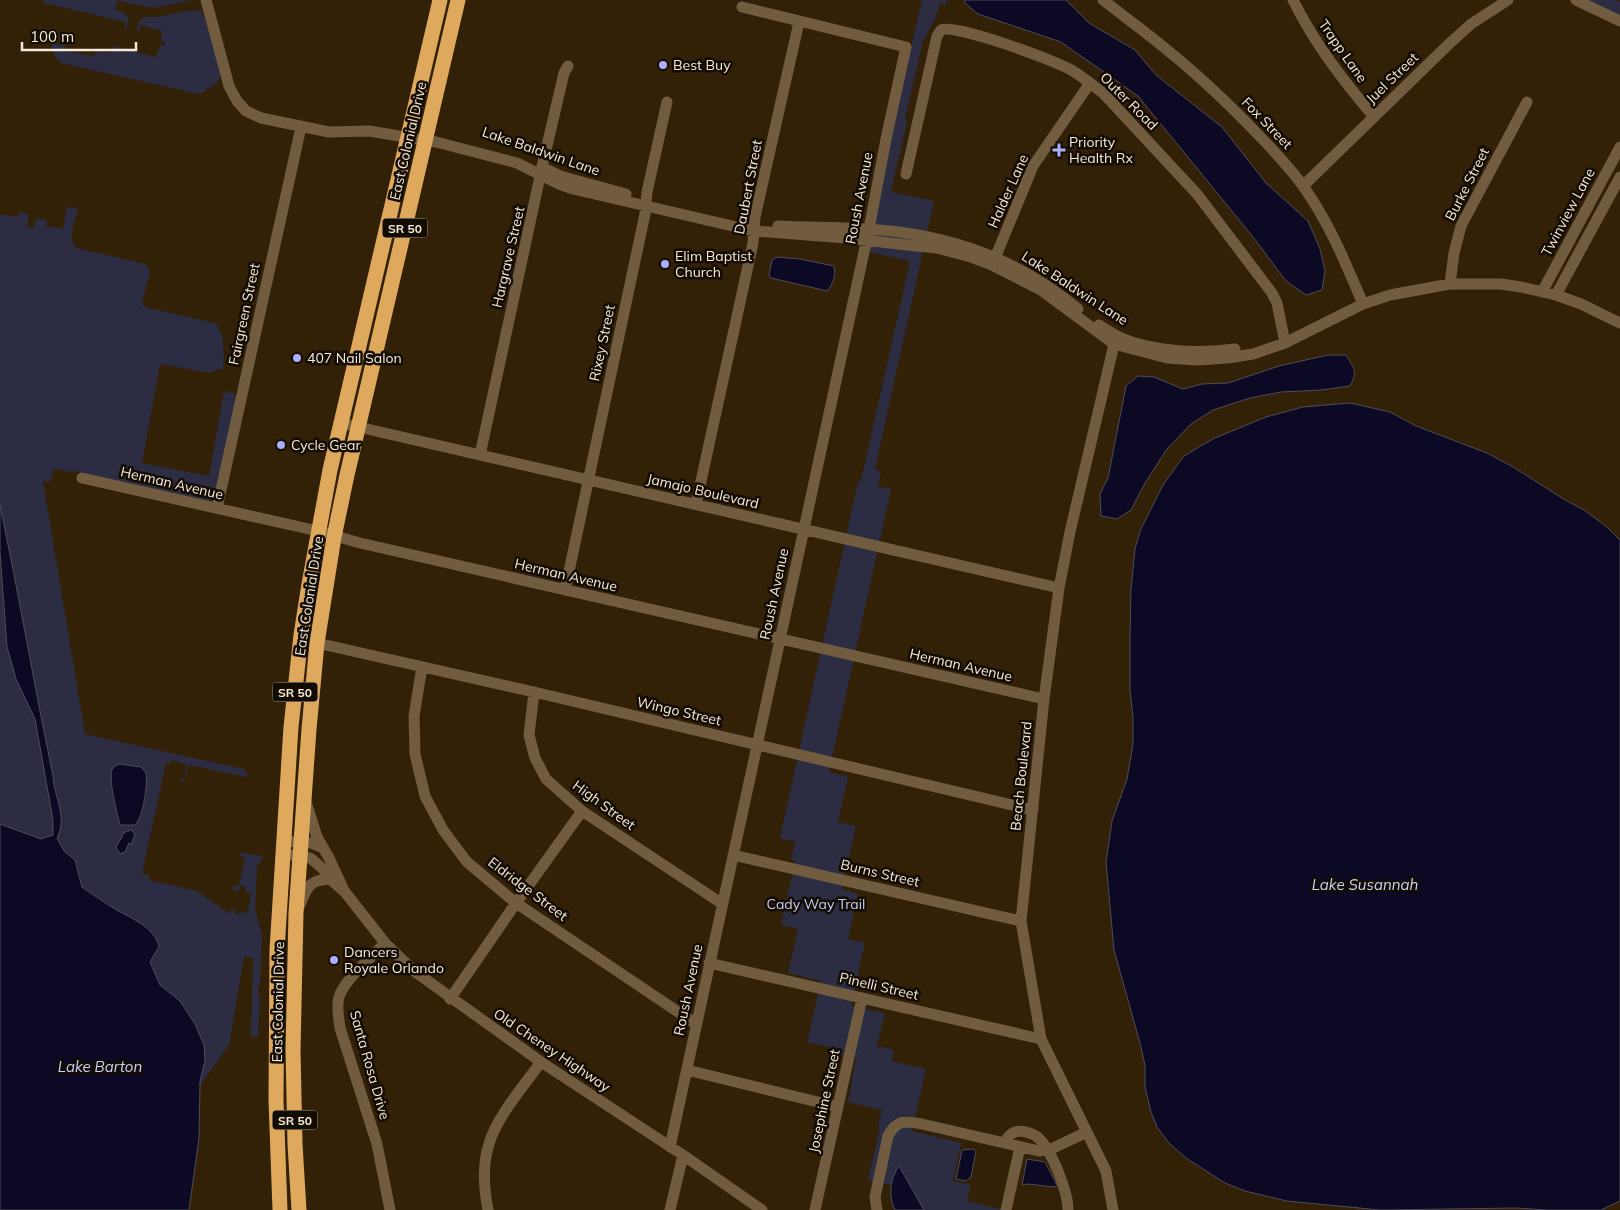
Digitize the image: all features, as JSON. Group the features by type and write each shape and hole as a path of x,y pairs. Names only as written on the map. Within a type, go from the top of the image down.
{"highway":[{"name":"East Colonial Drive","path":"280,1210 277,1151 276,994 283,847 296,680 318,531 341,423 440,0"},
{"name":"East Colonial Drive","path":"299,1210 293,1050 296,913 317,643 334,537 358,427 458,0"},
{"path":"277,1151 289,1182 298,1190"},
{"path":"278,1191 291,1210"}],"street":[{"name":"Lake Baldwin Lane","path":"206,0 229,86 237,101 246,111 261,118 329,132 368,131 408,137 426,137 542,171 559,184 573,189 646,203 754,228 868,235 897,232 942,240 1022,270 1045,284 1117,340 1147,346 1194,351 1225,351 1286,343 1363,304 1390,295 1450,284 1501,284 1556,295 1581,304 1620,323"},
{"name":"Trapp Lane","path":"1293,0 1319,47 1340,77 1374,116"},
{"name":"Juel Street","path":"1303,186 1464,30 1508,0"},
{"path":"1576,0 1620,20"},
{"name":"Fox Street","path":"1106,1 1172,53 1206,84 1269,146 1303,186 1322,215 1339,248 1363,304"},
{"path":"742,8 799,22"},
{"name":"Roush Avenue","path":"670,1146 868,235 906,47 799,22"},
{"name":"Daubert Street","path":"696,504 799,22"},
{"name":"Outer Road","path":"906,174 937,36 944,28 980,35 1071,70 1104,94 1192,188 1268,288 1277,303 1286,343"},
{"name":"Hargrave Street","path":"480,455 564,73 568,66"},
{"name":"Halder Lane","path":"994,261 1033,166 1090,83"},
{"name":"Rixey Street","path":"565,590 668,102"},
{"name":"Burke Street","path":"1450,284 1454,253 1461,226 1527,102"},
{"name":"Fairgreen Street","path":"217,508 301,126"},
{"name":"Twinview Lane","path":"1542,292 1620,147"},
{"name":"Twinview Lane","path":"1556,295 1620,177"},
{"path":"375,276 393,279"},
{"name":"Beach Boulevard","path":"1114,1209 1106,1171 1041,1040 1020,921 1044,699 1059,588 1070,532 1117,340"},
{"name":"Jamajo Boulevard","path":"341,423 1059,588"},
{"name":"Herman Avenue","path":"82,478 1044,699"},
{"name":"Wingo Street","path":"317,643 534,692 1033,810"},
{"name":"Eldridge Street","path":"422,667 414,716 415,754 425,796 443,830 467,862 516,903 696,1024"},
{"name":"High Street","path":"534,692 529,735 535,758 546,779 582,811 722,903"},
{"name":"Old Cheney Highway","path":"304,797 314,828 345,892 385,944 414,971 541,1062 670,1146 762,1210"},
{"path":"450,998 582,811"},
{"path":"301,849 311,843 323,848"},
{"name":"Old Cheney Highway","path":"283,847 301,849 345,892"},
{"name":"Burns Street","path":"733,855 1020,921"},
{"path":"296,913 307,887 319,880 330,879"},
{"name":"Santa Rosa Drive","path":"385,944 344,985 339,996 338,1010 340,1028 377,1144 390,1210"},
{"name":"Pinelli Street","path":"709,963 1041,1040"},
{"name":"Josephine Street","path":"815,1210 862,998"},
{"path":"488,1210 484,1171 489,1144 497,1125 541,1062"},
{"path":"687,1070 838,1107"},
{"path":"877,1210 875,1197 888,1136 893,1128 900,1123 922,1124 1039,1151 1046,1150 1087,1132"},
{"path":"1004,1143 1010,1134 1015,1131 1021,1131 1038,1137 1057,1169 1068,1201 1068,1210"},
{"path":"1006,1210 1020,1147"},
{"path":"670,1210 683,1155"}],"green space":[{"path":"43,0 191,0 154,8 117,1 115,10 124,12 129,18 126,30 124,29 126,22 44,3"},
{"name":"Cady Way Trail","path":"922,0 947,0 945,6 940,3 936,17 923,41 905,118 907,122 891,192 934,201 875,469 881,472 878,486 891,489 829,772 848,777 838,822 856,826 842,889 858,894 848,939 865,943 851,1006 885,1013 877,1046 894,1050 892,1061 926,1069 912,1131 961,1143 953,1181 971,1185 967,1201 1000,1210 912,1210 914,1190 868,1180 882,1110 848,1102 856,1058 841,1055 837,1049 807,1042 821,981 788,973 798,929 781,925 795,861 791,860 795,842 780,838 858,481 861,481 910,261 864,251"},
{"path":"1583,0 1616,0 1620,2 1620,17"},
{"path":"193,10 200,11 206,18 221,73 216,84 199,94 61,63 53,52 52,43 67,47 66,51 94,56 96,50 110,53 112,46 156,57 160,45 164,46 165,42 161,41 162,31 140,25 139,32 137,33 138,22 144,17 156,17"},
{"path":"67,207 78,208 72,234 73,244 76,248 146,264 150,272 142,303 143,306 215,323 223,339 223,370 218,369 211,373 160,364 142,463 209,476 224,392 232,392 236,400 214,497 209,501 74,471 54,469 50,482 43,481 85,734 244,769 248,775 246,777 189,765 184,782 177,780 184,779 187,765 172,760 170,764 166,763 142,873 149,875 149,880 197,891 229,913 234,908 234,913 240,914 242,912 247,913 252,894 246,893 246,887 241,885 239,891 233,890 234,885 239,886 245,857 239,856 240,853 264,857 257,866 255,909 262,935 260,985 258,985 258,994 260,994 258,1037 251,1037 253,958 244,957 229,1045 199,1087 195,1024 180,1001 160,985 150,962 159,946 137,921 82,887 75,860 52,843 0,824 0,214 17,217 19,212 29,214 27,226 34,228 36,218 47,220 46,226 63,229"}],"water":[{"path":"965,0 1066,0 1089,23 1135,50 1156,75 1222,127 1266,183 1308,221 1320,249 1325,271 1322,290 1306,295 1286,281 1253,237 1138,96 1061,42 978,14 965,3"},
{"path":"777,257 800,259 834,266 831,286 827,291 771,278 769,275 772,260"},
{"path":"1328,355 1346,355 1354,370 1354,377 1350,386 1281,392 1250,398 1213,410 1191,424 1167,449 1145,483 1131,510 1117,519 1101,516 1100,494 1108,478 1126,386 1138,376 1154,377 1183,389 1202,384 1228,383 1279,366"},
{"name":"Lake Susannah","path":"1350,403 1390,412 1416,426 1487,453 1584,510 1607,527 1620,540 1620,1201 1601,1210 1516,1208 1380,1210 1287,1201 1245,1191 1225,1183 1186,1158 1169,1143 1157,1127 1151,1112 1145,1087 1145,1065 1140,1043 1114,950 1106,862 1112,821 1127,779 1133,744 1133,717 1130,691 1131,589 1135,549 1140,531 1163,485 1183,457 1202,445 1266,417 1303,407"},
{"name":"Lake Barton","path":"0,505 60,807 61,822 57,838 64,851 75,860 82,887 152,933 159,946 150,962 160,985 180,1001 195,1024 204,1045 205,1060 200,1082 199,1138 189,1210 0,1210 0,824 41,839 53,835 53,820 35,719 16,679 7,647 0,552"},
{"path":"120,764 141,767 146,773 144,800 135,825 120,825 119,822 113,794 111,772 115,766"},
{"path":"131,830 135,834 131,845 129,843 125,852 120,854 116,847 123,833"},
{"path":"973,1149 976,1151 971,1177 966,1181 956,1179 962,1150"},
{"path":"1027,1159 1045,1162 1057,1185 1054,1187 1022,1185"},
{"path":"899,1166 924,1210 895,1210 891,1199 891,1187"}],"place":[{"name":"Best Buy","path":"663,65"},
{"name":"Priority Health Rx","path":"1059,150"},
{"name":"Elim Baptist Church","path":"665,264"},
{"name":"407 Nail Salon","path":"297,358"},
{"name":"Cycle Gear","path":"281,445"},
{"name":"Dancers Royale Orlando","path":"334,960"}]}
